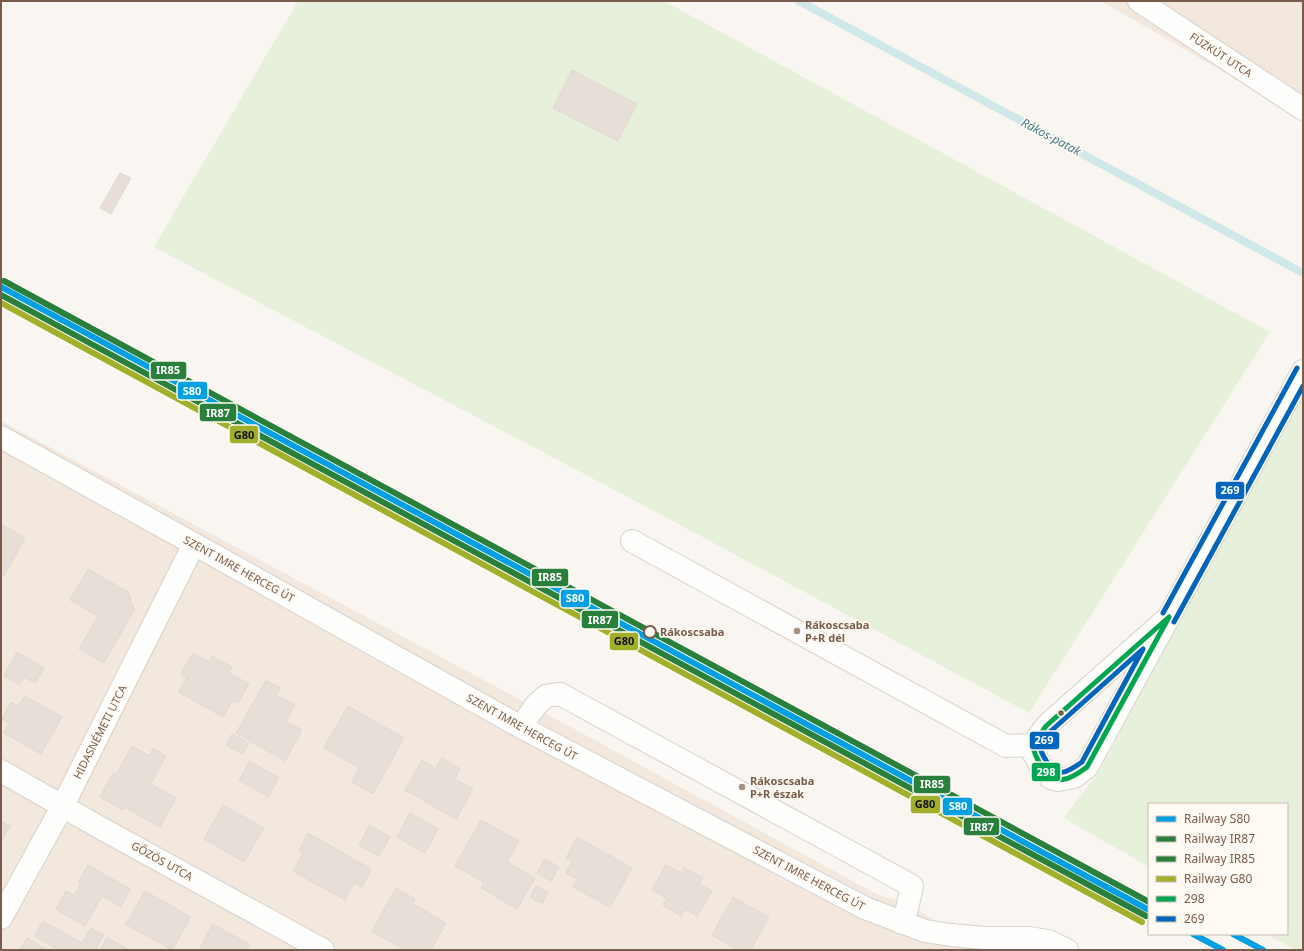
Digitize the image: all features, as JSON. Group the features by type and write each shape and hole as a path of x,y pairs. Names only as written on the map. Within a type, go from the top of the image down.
{"street":[{"name":"FŰZKÚT UTCA","path":"1139,1 1303,109"},
{"path":"1169,617 1046,726 1033,745 1034,754 1038,764 1051,778 1058,780 1074,777 1087,767 1169,617 1303,370"},
{"name":"SZENT IMRE HERCEG ÚT","path":"1,437 522,727 866,908 925,931 951,935 984,944 1028,938 1048,940 1067,950"},
{"path":"632,540 1006,746 1033,745"},
{"name":"HIDASNÉMETI UTCA","path":"1,918 62,806 194,544"},
{"path":"522,727 536,705 546,696 560,694 912,886 902,923"},
{"name":"GŐZÖS UTCA","path":"1,771 323,950"}],"shaded area":[{"path":"1101,1 1303,1 1303,118"},
{"path":"1,421 547,714 874,893 908,904 982,950 1,950"}],"green space":[{"path":"298,1 664,1 1270,332 1029,713 643,505 154,247"},
{"path":"1303,388 1303,950 1295,950 1269,935 1288,935 1288,803 1148,803 1148,866 1064,818 1100,770"}],"building":[{"path":"572,70 637,104 618,141 553,108"},
{"path":"120,173 131,178 111,214 100,208"},
{"path":"1,524 25,538 4,576 1,574"},
{"path":"88,569 128,592 134,610 104,663 79,649 98,616 70,600"},
{"path":"17,652 44,668 35,683 24,677 20,685 4,676"},
{"path":"193,653 209,662 212,656 232,667 229,673 249,684 238,703 233,700 223,717 179,692 187,678 181,674"},
{"path":"266,680 280,688 276,695 295,705 286,721 302,730 285,761 236,733"},
{"path":"25,696 62,717 41,754 4,733 9,723 2,719 11,702 18,706"},
{"path":"348,706 404,738 373,794 352,782 359,768 324,748"},
{"path":"232,734 249,743 242,754 226,745"},
{"path":"132,746 149,756 153,748 166,756 151,784 176,798 160,827 125,807 123,810 100,797 113,773 116,775"},
{"path":"442,758 460,769 455,779 473,789 456,819 405,790 422,760 436,769"},
{"path":"250,761 279,778 268,797 239,780"},
{"path":"223,805 264,828 244,862 204,839"},
{"path":"410,813 438,829 425,853 397,837"},
{"path":"481,820 519,841 507,862 535,878 517,909 481,888 484,882 455,866"},
{"path":"1,821 10,826 1,842"},
{"path":"370,825 390,837 379,856 359,845"},
{"path":"308,833 371,869 362,887 354,883 345,900 293,871 303,853 299,851"},
{"path":"577,837 632,868 610,907 573,887 577,879 566,873 572,862 566,858"},
{"path":"545,859 559,867 551,881 537,873"},
{"path":"88,865 130,889 121,907 102,896 85,926 56,909 66,891 74,895 81,884 78,882"},
{"path":"666,865 681,873 684,867 703,878 699,884 712,891 697,916 685,909 681,916 663,905 667,899 652,890"},
{"path":"536,886 548,893 542,904 530,897"},
{"path":"396,888 415,899 413,904 446,923 431,950 406,950 372,931"},
{"path":"145,891 191,917 172,950 126,924"},
{"path":"733,897 769,917 751,950 738,950 712,935"},
{"path":"43,921 82,943 78,950 60,950 34,936"},
{"path":"213,924 249,944 246,950 199,950"},
{"path":"91,928 104,935 95,950 78,950"},
{"path":"107,937 129,950 100,950"},
{"path":"27,938 47,950 20,949"}],"waterway":[{"name":"Rákos-patak","path":"799,1 1303,273"}],"rail line":[{"name":"IR85","path":"4,281 1148,901"},
{"name":"S80","path":"1,287 1148,909"},
{"name":"IR87","path":"1,295 1146,916"},
{"name":"G80","path":"1,303 1142,922"},
{"name":"S80","path":"1195,935 1223,950"},
{"name":"S80","path":"1235,935 1263,950"}],"transit line":[{"name":"269","path":"1163,613 1297,368"},
{"name":"269","path":"1174,622 1303,386"},
{"name":"298","path":"1169,617 1087,767 1062,780 1051,777 1038,760 1033,745 1046,726 1169,617"},
{"name":"269","path":"1143,649 1082,762 1067,771 1055,771 1047,762 1040,747 1051,731 1143,649"}],"place":[{"name":"Rákoscsaba P+R dél","path":"797,631"},
{"name":"Rákoscsaba","path":"650,632"},
{"name":"Rákoscsaba P+R észak","path":"742,787"}]}
